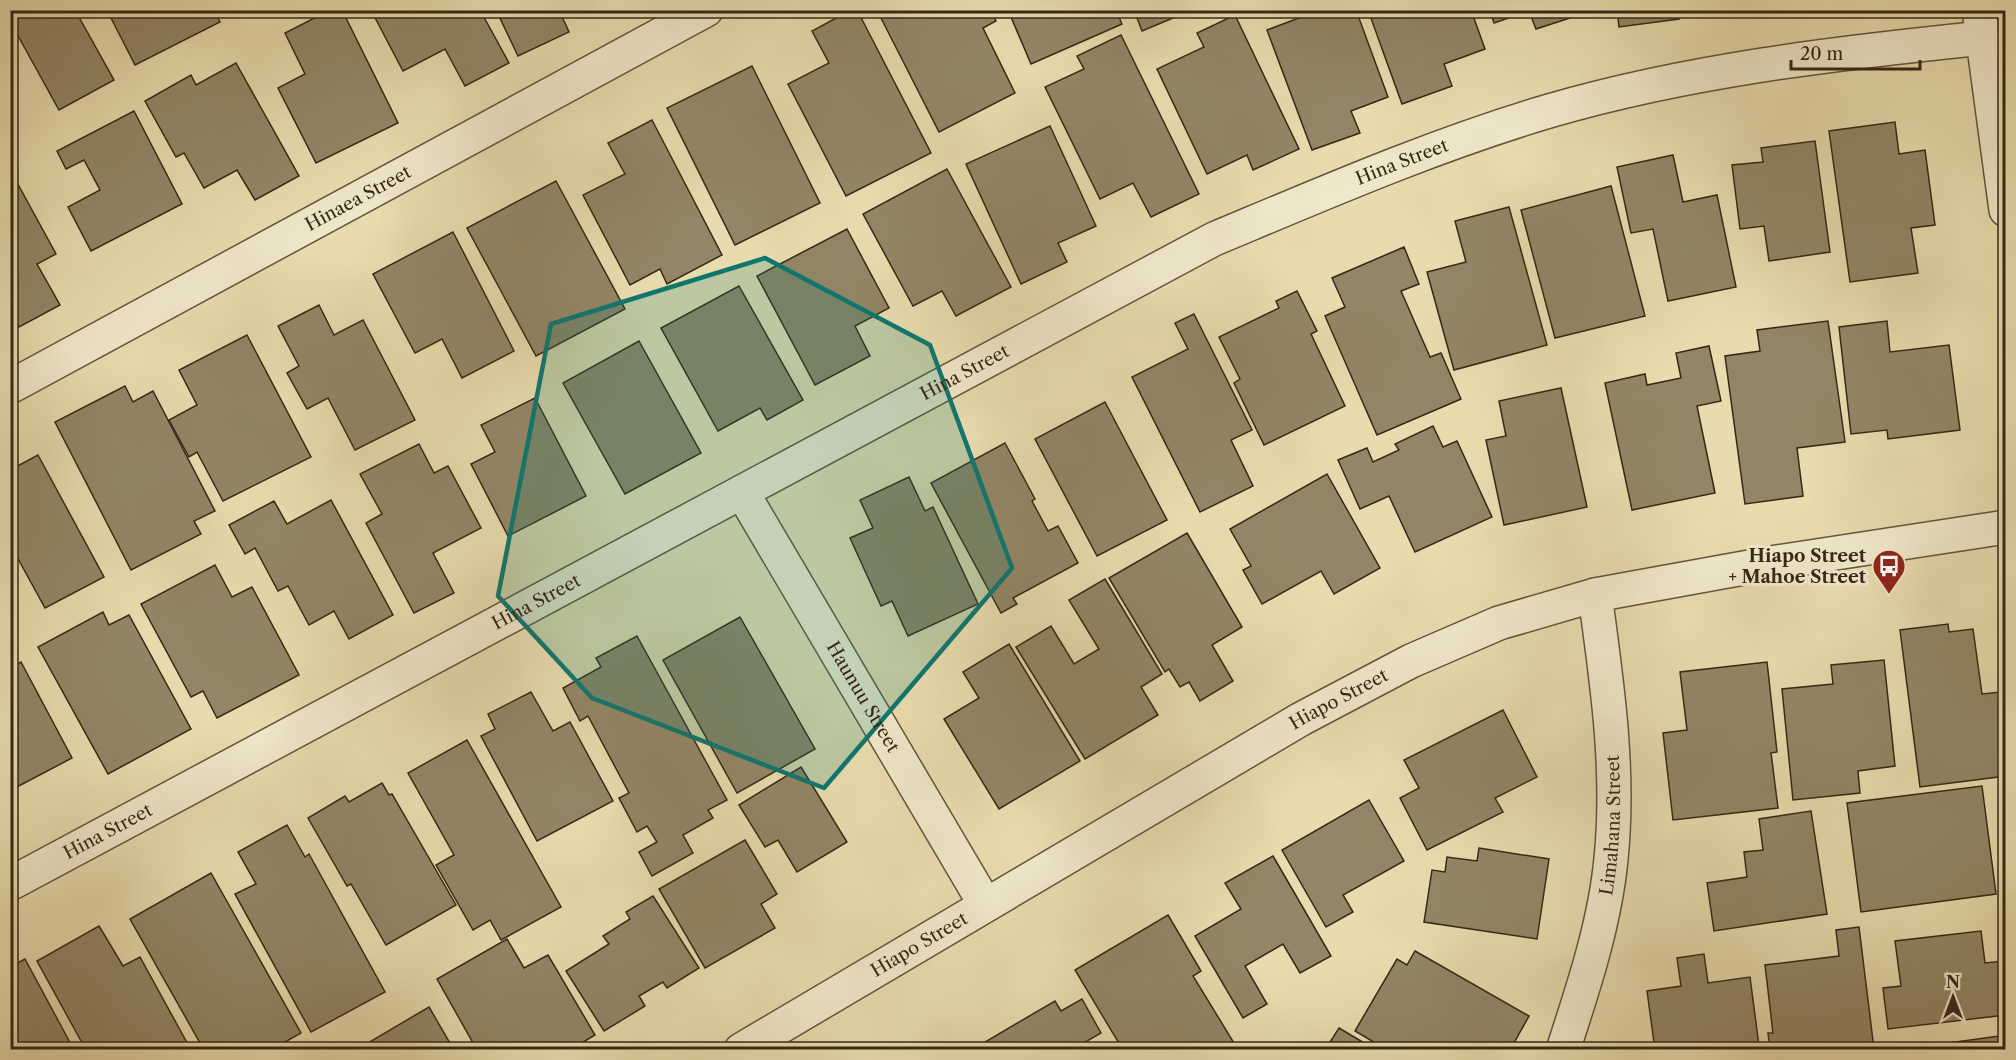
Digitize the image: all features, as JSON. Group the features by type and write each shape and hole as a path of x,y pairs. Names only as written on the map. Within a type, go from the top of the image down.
{"street":[{"name":"Hinaea Street","path":"10,387 706,10"},
{"path":"1981,24 2006,210"},
{"name":"Hina Street","path":"10,884 1214,239 1379,170 1549,111 1699,75 1840,53 1981,24"},
{"name":"Haunuu Street","path":"742,492 985,904"},
{"name":"Hiapo Street","path":"741,1050 1301,719 1411,661 1499,623 1595,596 1777,562 2006,528"},
{"name":"Limahana Street","path":"1563,1050 1589,971 1611,860 1614,778 1608,697 1595,596"}],"highlighted area":[{"path":"765,258 930,345 1012,568 824,788 592,698 498,596 551,324"}],"building":[{"path":"10,10 75,10 114,80 59,110 17,34 10,38"},
{"path":"107,10 214,10 220,22 135,65"},
{"path":"330,10 342,10 398,123 316,163 278,88 305,74 285,33"},
{"path":"371,10 480,10 509,63 465,86 445,49 403,71"},
{"path":"496,10 559,10 569,32 518,56"},
{"path":"851,10 857,10 931,153 846,196 788,84 829,63 812,31"},
{"path":"886,10 991,10 996,21 983,28 1015,93 939,132 879,14"},
{"path":"1008,10 1116,10 1122,24 1031,64"},
{"path":"1134,10 1192,10 1142,31"},
{"path":"1320,10 1356,10 1388,97 1351,111 1360,133 1312,150 1267,30"},
{"path":"1368,10 1471,10 1485,49 1444,64 1452,86 1402,104"},
{"path":"1490,10 1574,10 1576,16 1536,29 1529,11 1494,23"},
{"path":"1617,10 1678,10 1679,19 1619,27"},
{"path":"1235,15 1299,149 1253,170 1247,155 1207,174 1157,69 1204,47 1197,33"},
{"path":"1121,35 1199,194 1151,217 1133,183 1100,199 1045,87 1084,69 1077,56"},
{"path":"236,63 299,176 255,200 237,170 204,188 184,153 176,157 145,101 191,75 196,85"},
{"path":"752,66 820,203 735,245 667,108"},
{"path":"134,111 182,204 91,251 68,207 100,190 84,160 66,169 57,151"},
{"path":"652,120 722,255 667,284 660,269 630,285 583,195 625,174 608,143"},
{"path":"1895,122 1899,154 1925,150 1935,225 1911,228 1918,273 1850,282 1829,131"},
{"path":"1050,126 1096,226 1058,243 1067,262 1021,284 966,164"},
{"path":"1815,141 1830,252 1769,261 1764,226 1740,229 1732,165 1763,162 1761,148"},
{"path":"1673,155 1683,202 1717,195 1736,287 1668,301 1653,229 1631,233 1617,167"},
{"path":"947,169 1011,287 956,316 942,291 913,306 863,214"},
{"path":"14,177 56,254 37,264 60,305 19,327 10,311 10,179"},
{"path":"556,181 625,309 536,356 467,228"},
{"path":"1611,186 1645,316 1555,338 1521,210"},
{"path":"1509,207 1547,345 1454,370 1427,272 1466,262 1455,221"},
{"path":"847,229 889,308 855,326 870,356 815,385 757,276"},
{"path":"453,232 514,351 462,378 442,339 415,353 373,274"},
{"path":"1404,247 1419,284 1401,291 1430,357 1441,353 1461,399 1377,435 1325,316 1345,307 1332,278"},
{"path":"739,286 803,400 767,420 760,408 718,431 661,328"},
{"path":"1297,291 1317,331 1311,334 1345,406 1264,445 1234,383 1240,379 1219,337 1279,308 1276,301"},
{"path":"319,305 334,335 363,320 415,420 355,450 328,398 307,409 287,373 299,366 278,326"},
{"path":"1194,314 1252,430 1231,440 1253,486 1200,512 1132,377 1188,349 1175,323"},
{"path":"1828,321 1845,442 1797,448 1803,496 1745,504 1725,356 1760,351 1757,330"},
{"path":"1887,321 1890,352 1949,345 1960,430 1888,439 1887,430 1851,434 1839,327"},
{"path":"247,335 311,457 223,501 197,452 189,457 169,420 197,405 179,370"},
{"path":"639,341 701,453 625,494 563,383"},
{"path":"1709,346 1721,401 1697,406 1715,493 1632,510 1605,383 1645,374 1647,385 1681,378 1676,353"},
{"path":"125,386 133,402 153,391 215,511 194,521 201,534 131,570 55,422"},
{"path":"1561,388 1587,507 1504,525 1486,440 1506,436 1499,401"},
{"path":"535,398 586,496 508,536 471,464 495,452 481,425"},
{"path":"1105,402 1167,520 1097,556 1035,439"},
{"path":"1433,426 1443,447 1457,441 1492,517 1415,552 1389,496 1360,509 1338,460 1367,448 1373,462 1399,450 1395,444"},
{"path":"1005,443 1035,499 1032,501 1048,531 1058,526 1078,563 1013,598 1017,604 1001,613 931,483"},
{"path":"419,444 434,473 448,466 481,528 433,553 454,593 414,613 366,523 382,514 360,474"},
{"path":"38,455 104,577 45,608 10,544 10,470"},
{"path":"1327,474 1380,568 1334,594 1321,571 1262,604 1243,570 1251,566 1230,529"},
{"path":"909,477 925,511 933,507 978,604 908,636 892,601 881,606 850,538 873,528 860,500"},
{"path":"331,500 393,615 349,639 334,611 309,625 288,586 278,591 255,548 245,554 229,525 274,501 287,524"},
{"path":"1187,533 1242,627 1212,645 1233,681 1200,701 1189,682 1180,687 1169,669 1165,672 1109,578"},
{"path":"215,565 232,597 252,587 299,675 217,718 203,691 191,697 141,604"},
{"path":"1105,579 1162,674 1141,687 1158,715 1085,759 1016,647 1051,626 1074,664 1099,649 1069,600"},
{"path":"103,612 109,625 129,615 191,729 108,774 38,647"},
{"path":"740,617 815,749 737,793 663,660"},
{"path":"1948,624 1949,632 1973,629 1982,694 2000,692 2006,734 2006,776 1920,787 1900,630"},
{"path":"637,636 727,800 708,810 713,818 683,835 693,853 652,876 639,852 657,842 647,826 637,832 619,798 629,793 588,716 580,721 563,688 601,667 596,658"},
{"path":"1009,644 1080,761 999,809 944,719 979,698 963,672"},
{"path":"1884,660 1895,766 1858,771 1860,793 1793,800 1782,689 1833,684 1831,665"},
{"path":"21,662 72,758 15,788 10,781 10,668"},
{"path":"1767,662 1777,752 1771,753 1778,808 1673,820 1663,733 1687,730 1680,672"},
{"path":"531,692 553,731 570,722 613,801 537,841 481,736 495,729 488,714"},
{"path":"1503,710 1537,777 1495,798 1503,812 1427,850 1400,798 1419,788 1404,760"},
{"path":"467,740 561,907 501,940 490,920 473,930 436,865 454,855 408,773"},
{"path":"801,767 847,842 797,872 778,840 765,847 739,805"},
{"path":"382,783 389,795 392,794 456,905 386,945 351,884 347,886 308,818 345,796 349,802"},
{"path":"1982,786 1996,894 1861,912 1847,803"},
{"path":"1369,800 1404,861 1343,895 1353,912 1326,927 1282,850"},
{"path":"1811,811 1827,914 1714,931 1707,883 1747,877 1744,852 1763,850 1759,819"},
{"path":"287,825 305,857 309,854 385,992 311,1032 235,894 256,884 238,852"},
{"path":"745,840 777,894 761,904 775,928 705,968 659,889"},
{"path":"1479,848 1549,859 1537,939 1424,922 1432,870 1445,872 1447,857 1477,861"},
{"path":"1273,856 1331,956 1300,973 1283,944 1245,966 1267,1004 1243,1018 1195,936 1241,909 1225,883"},
{"path":"211,873 301,1033 271,1050 204,1050 130,919"},
{"path":"653,896 699,968 667,988 663,982 639,996 645,1006 604,1031 566,971 609,944 603,936 630,919 626,912"},
{"path":"1168,915 1201,971 1193,976 1234,1043 1223,1050 1123,1050 1075,970"},
{"path":"99,926 123,966 140,957 191,1050 86,1050 37,961"},
{"path":"1859,927 1874,1049 1770,1050 1768,1033 1773,1033 1765,965 1839,956 1836,930"},
{"path":"1981,931 1985,963 2004,961 2006,1015 1888,1029 1883,988 1901,986 1895,941"},
{"path":"507,939 524,968 548,955 595,1035 570,1050 477,1050 437,979"},
{"path":"1415,951 1529,1016 1510,1050 1387,1050 1355,1031 1397,959 1407,965"},
{"path":"1704,954 1708,983 1750,977 1759,1046 1753,1047 1753,1050 1655,1050 1647,991 1681,986 1677,958"},
{"path":"25,959 74,1050 10,1050 10,967"},
{"path":"1082,999 1101,1033 1080,1045 1082,1050 989,1050 985,1042 1055,1001 1061,1011"},
{"path":"429,1007 454,1050 356,1050"},
{"path":"1339,1028 1376,1050 1325,1050"},
{"path":"2006,1035 2006,1050 1897,1050"}],"place":[{"name":"Hiapo Street + Mahoe Street","path":"1889,595"}]}
